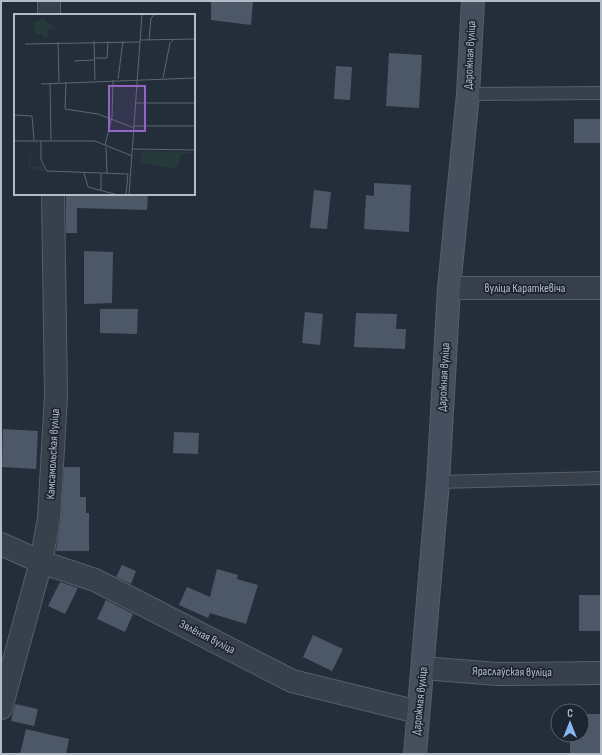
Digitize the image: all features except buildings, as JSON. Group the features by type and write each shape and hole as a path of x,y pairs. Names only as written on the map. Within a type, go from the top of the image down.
{"main road":[{"name":"Дарожная вуліца","path":"415,754 438,482 449,288 468,94 473,1"}],"street":[{"path":"48,1 49,14"},
{"name":"Камсамольская вуліца","path":"1,708 41,562 49,518 56,396 53,195"},
{"name":"вуліца Караткевіча","path":"449,288 601,288"},
{"name":"Зялёная вуліца","path":"1,544 41,562 95,580 292,681 418,712"},
{"name":"Яраслаўская вуліца","path":"423,668 497,674 601,673"}],"lane":[{"path":"468,94 601,93"},
{"path":"438,482 601,478"}]}
